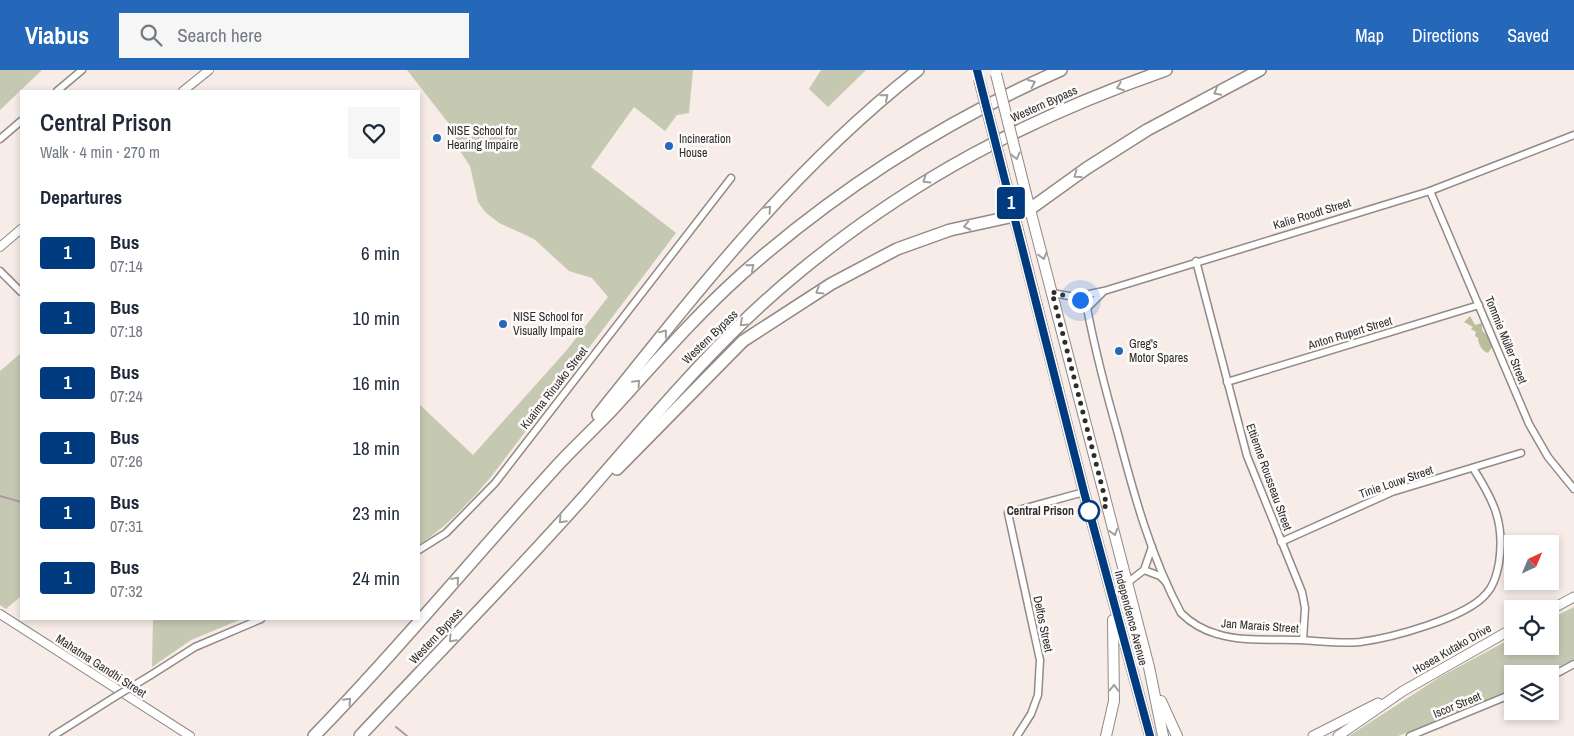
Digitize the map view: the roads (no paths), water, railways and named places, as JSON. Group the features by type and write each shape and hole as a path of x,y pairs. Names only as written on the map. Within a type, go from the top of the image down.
{"highway":[{"path":"556,467 756,221 843,134 918,70"},
{"name":"Western Bypass","path":"314,736 407,636 556,467 705,309 742,274 825,206 877,169 972,112 1061,70"},
{"name":"Western Bypass","path":"360,736 581,499 713,351 798,273 883,208 968,155 1037,121 1166,70"},
{"path":"581,499 600,486 743,341 808,298 897,249 950,230 1014,216 1030,209 1087,168 1147,130 1260,70"}],"main road":[{"name":"Independence Avenue","path":"995,72 1127,583 1163,736"},
{"name":"Independence Avenue","path":"978,75 1108,586 1150,736"},
{"path":"1106,736 1114,700 1114,629 1108,586"},
{"path":"1559,606 1574,598"},
{"name":"Hosea Kutako Drive","path":"1313,736 1403,691 1504,634"},
{"path":"1148,667 1166,715 1177,736"},
{"name":"Hosea Kutako Drive","path":"1338,736 1403,691"}],"street":[{"path":"58,90 82,70"},
{"path":"185,90 208,70"},
{"path":"0,139 20,122"},
{"name":"Kalie Roodt Street","path":"1052,292 1075,297 1104,291 1430,190 1574,136"},
{"name":"Kuaima Riruako Street","path":"420,549 446,533 495,483 730,178"},
{"name":"Tommie Müller Street","path":"1430,190 1529,424 1548,457 1574,489"},
{"path":"0,247 20,230"},
{"name":"Ettienne Rousseau Street","path":"1196,261 1246,456 1302,592 1305,608 1303,640"},
{"path":"0,271 20,291"},
{"path":"1075,297 1087,308 1104,291"},
{"name":"Anton Rupert Street","path":"1227,382 1480,305"},
{"name":"Jan Marais Street","path":"1087,308 1092,337 1127,473 1152,546 1181,613 1190,622 1209,632 1230,636 1359,642 1383,638 1456,615 1486,595 1494,583 1501,544 1500,523 1494,504 1473,468"},
{"name":"Tinie Louw Street","path":"1281,542 1392,492 1521,453"},
{"name":"Delfos Street","path":"1017,736 1031,714 1038,695 1040,660 1008,513 1084,492"},
{"path":"1127,583 1144,570 1152,546"},
{"path":"1144,570 1160,576 1167,582"},
{"name":"Mahatma Gandhi Street","path":"0,614 190,736"},
{"path":"53,736 195,647 259,620"},
{"path":"1559,672 1574,664"},
{"name":"Iscor Street","path":"1410,736 1504,697"}],"waterway":[{"path":"0,496 20,502"},
{"path":"396,727 407,736"}],"place":[{"name":"NISE School for Hearing Impaire","path":"437,138"},
{"name":"Incineration House","path":"669,146"},
{"name":"NISE School for Visually Impaire","path":"503,324"},
{"name":"Greg's Motor Spares","path":"1119,351"},
{"name":"Central Prison","path":"1089,511"}]}
